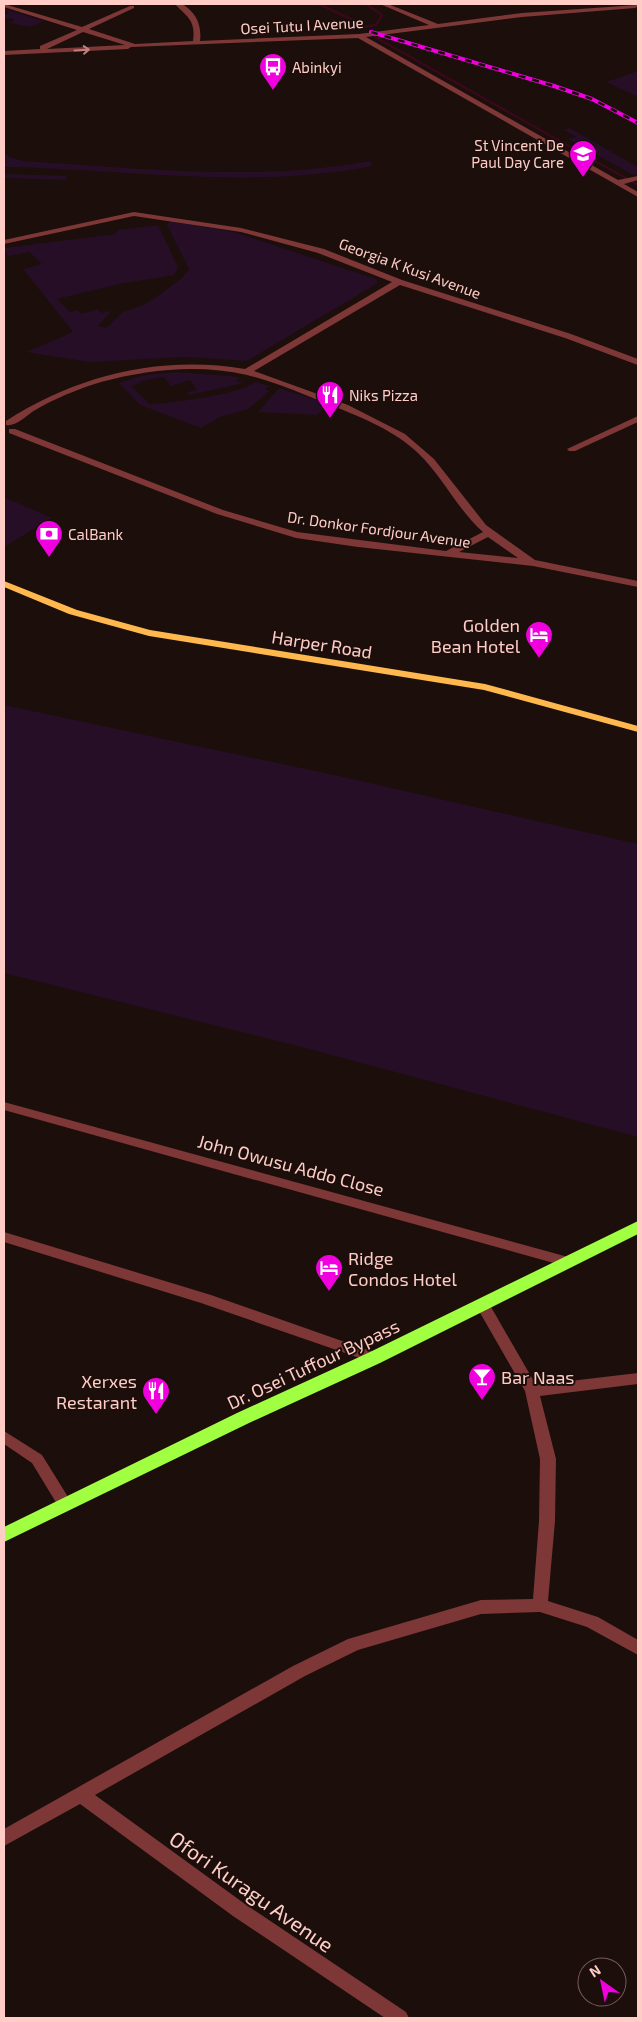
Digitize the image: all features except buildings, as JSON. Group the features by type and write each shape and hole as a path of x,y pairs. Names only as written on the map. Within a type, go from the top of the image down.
{"highway":[{"name":"Dr. Osei Tuffour Bypass","path":"4,1535 374,1358 638,1227"}],"main road":[{"name":"Harper Road","path":"4,584 73,612 149,633 478,686 541,701 638,729"}],"street":[{"path":"178,4 188,11 196,23 199,32 196,44"},
{"path":"383,4 437,26"},
{"name":"Osei Tutu I Avenue","path":"606,8 622,4"},
{"name":"Osei Tutu I Avenue","path":"6,5 135,46 359,36 634,5"},
{"path":"34,52 132,7"},
{"path":"359,36 620,182 638,195"},
{"path":"4,53 135,46"},
{"path":"620,182 638,178"},
{"name":"Georgia K Kusi Avenue","path":"4,242 134,214 241,230 286,240 350,261 399,282 568,336 638,362"},
{"path":"246,372 399,282"},
{"path":"7,428 48,401 125,372 173,366 217,368 246,372 354,411 382,424 413,444 442,476 477,522 489,533 533,563"},
{"path":"572,450 638,419"},
{"name":"Dr. Donkor Fordjour Avenue","path":"7,428 220,512 296,535 358,544 533,563 638,584"},
{"path":"447,554 489,533"},
{"name":"John Owusu Addo Close","path":"4,1106 568,1262"},
{"path":"4,1237 206,1299 374,1358"},
{"path":"482,1304 532,1391 548,1459 547,1521 540,1605"},
{"path":"532,1391 638,1378"},
{"path":"4,1437 37,1460 65,1505"},
{"path":"4,1838 299,1671 354,1644 481,1607 540,1605 592,1622 638,1648"},
{"name":"Ofori Kuragu Avenue","path":"82,1795 142,1842 272,1934 400,2018"}],"shaded area":[{"path":"4,9 44,21 31,27 9,23 15,20 10,18 4,19 4,15 9,13"},
{"path":"638,71 638,97 606,82"},
{"path":"570,128 638,167 638,174 633,175 568,139 576,137 564,130"},
{"path":"4,152 9,157 24,161 197,172 284,171 370,161 373,166 327,173 280,177 188,176 4,167"},
{"path":"4,174 67,176 65,180 4,178"},
{"path":"170,221 234,232 376,279 378,283 247,361 186,357 90,362 26,352 73,332 23,269 42,264 29,252 8,256 4,248 115,234 118,230 158,225 178,267 174,275 119,284 57,299 70,312 77,310 82,314 97,309 102,313 112,310 98,326 106,328 123,312 141,306 155,298 182,278 189,269 167,225"},
{"path":"178,372 240,377 236,381 244,383 189,395 187,392 197,390 190,380 171,386 164,377 141,381 131,386 149,404 220,394 247,387 255,382 270,386 265,389 270,391 248,409 220,417 201,428 140,405 119,383 144,375"},
{"path":"279,388 330,404 317,415 258,412"},
{"path":"4,497 52,518 4,547"},
{"path":"4,705 339,776 638,844 638,1137 298,1046 4,973"}],"waterway":[{"path":"319,4 357,22"},
{"path":"364,27 376,25 382,15 366,4"},
{"path":"375,37 638,185"}],"railway":[{"path":"371,32 554,86 592,99 638,123"}],"place":[{"name":"Abinkyi","path":"273,91"},
{"name":"St Vincent De Paul Day Care","path":"583,178"},
{"name":"Niks Pizza","path":"330,419"},
{"name":"CalBank","path":"49,558"},
{"name":"Golden Bean Hotel","path":"539,659"},
{"name":"Ridge Condos Hotel","path":"329,1292"},
{"name":"Bar Naas","path":"482,1401"},
{"name":"Xerxes Restarant","path":"156,1415"}]}
